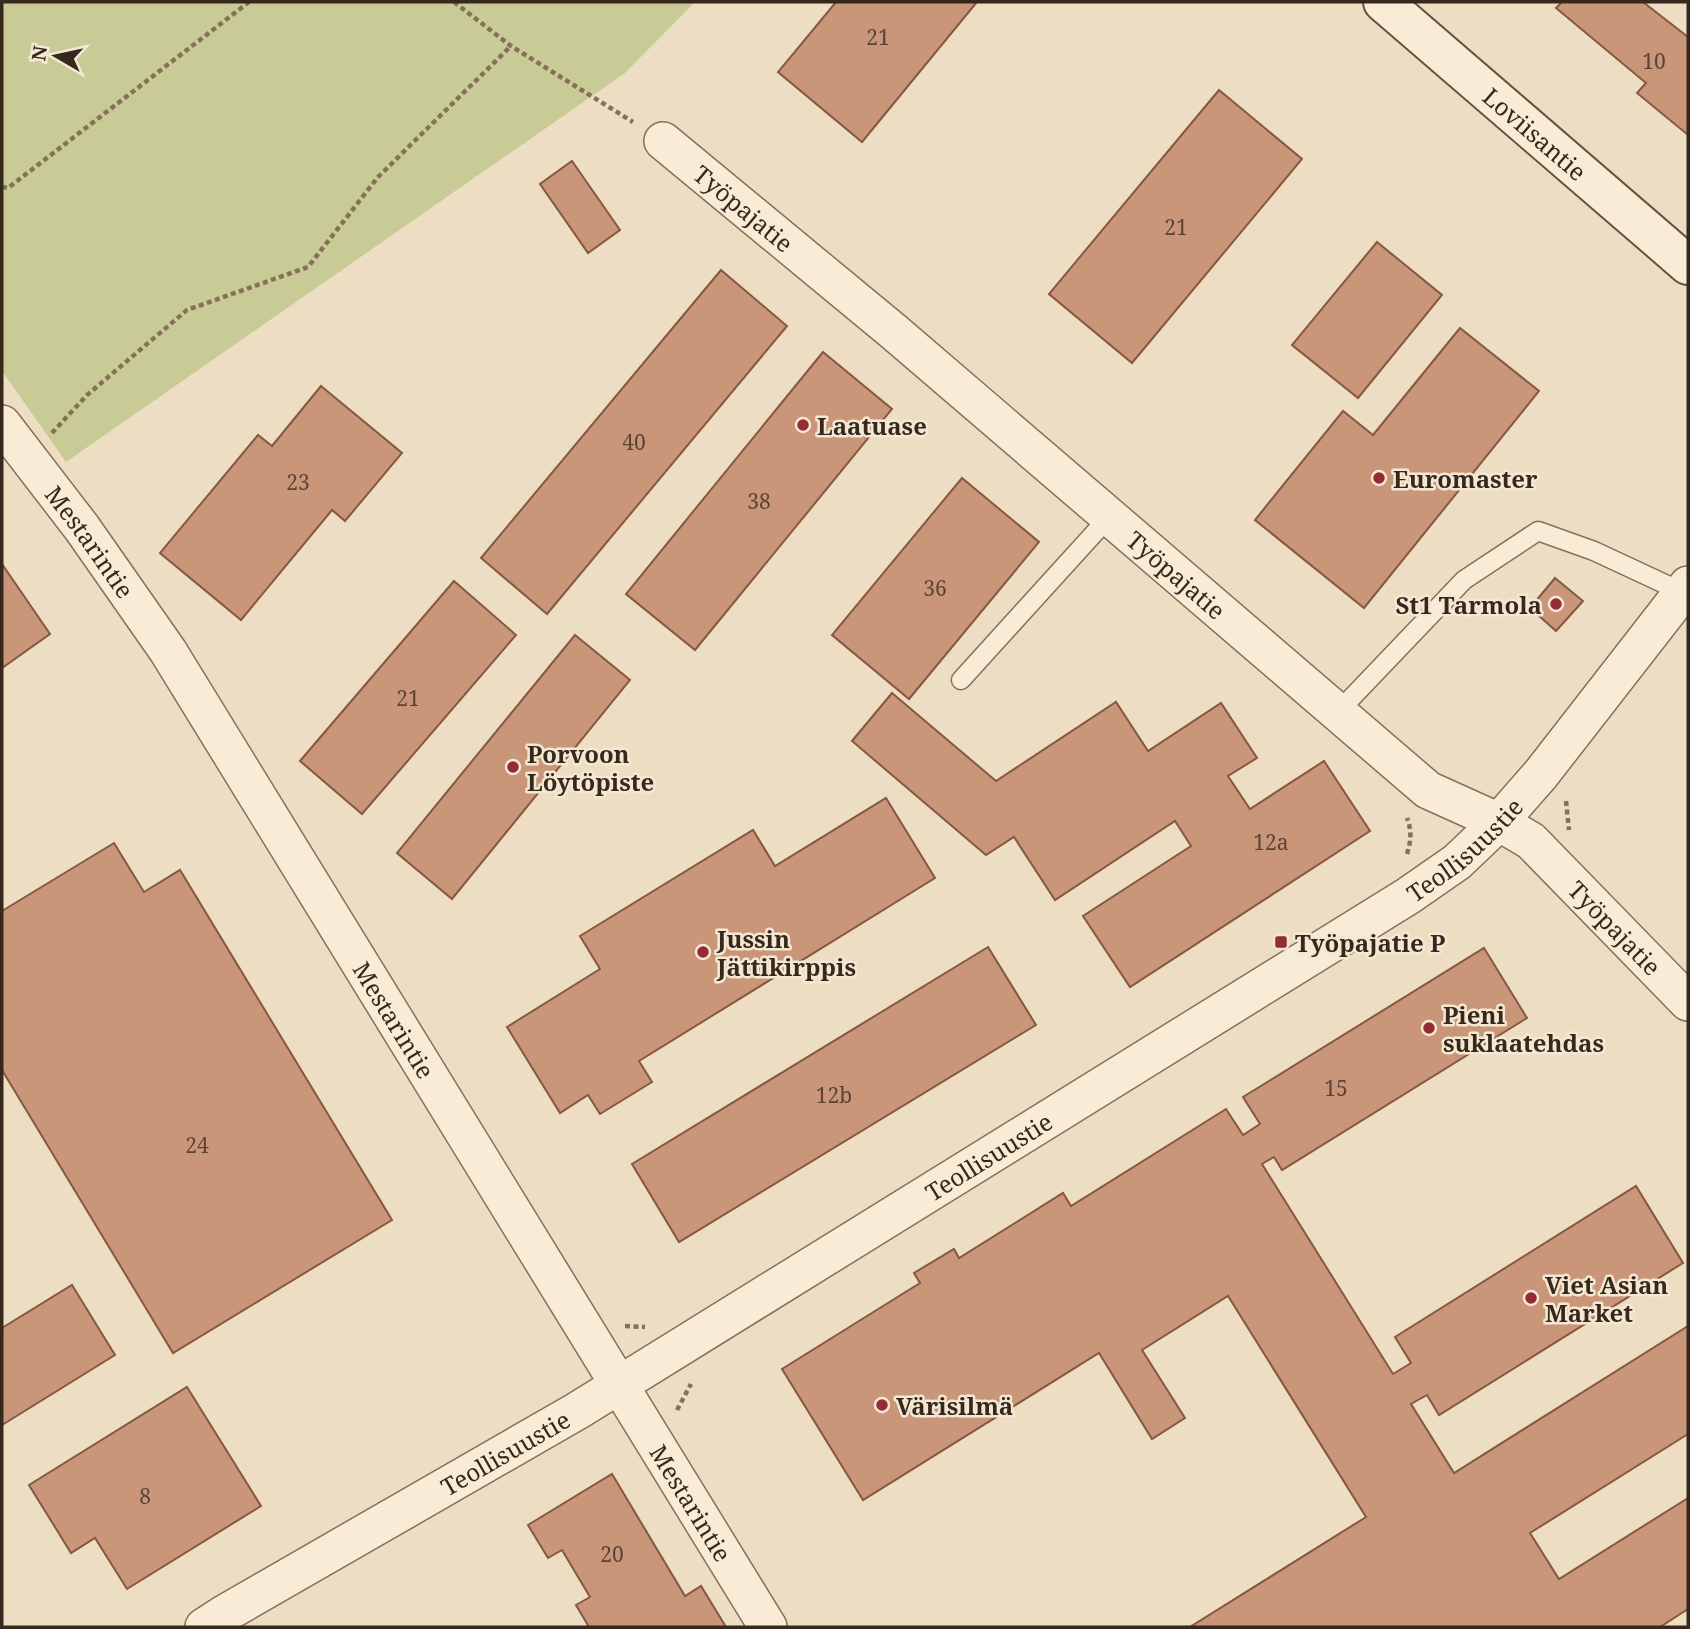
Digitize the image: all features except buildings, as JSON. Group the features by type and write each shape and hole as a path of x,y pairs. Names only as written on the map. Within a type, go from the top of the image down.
{"main road":[{"name":"Loviisantie","path":"1383,2 1688,265"}],"street":[{"name":"Työpajatie","path":"663,141 893,331 1428,790 1499,822 1531,841 1688,1002"},
{"name":"Mestarintie","path":"2,424 82,528 168,652 768,1627"},
{"name":"Teollisuustie","path":"204,1627 620,1385 1408,896 1457,862 1499,822 1541,774 1685,589"}],"lane":[{"path":"961,680 1110,517"},
{"path":"1337,712 1464,580 1538,531 1685,589"}],"path":[{"path":"2,187 8,188 249,2"},
{"path":"454,2 511,46 663,141"},
{"path":"29,460 87,395 187,310 308,267 378,177 511,46"}],"green space":[{"path":"2,2 695,2 625,73 66,462 2,371"}],"place":[{"name":"Laatuase","path":"803,425"},
{"name":"Euromaster","path":"1379,478"},
{"name":"St1 Tarmola","path":"1556,604"},
{"name":"Porvoon Löytöpiste","path":"513,767"},
{"name":"Työpajatie P","path":"1281,942"},
{"name":"Jussin Jättikirppis","path":"703,952"},
{"name":"Pieni suklaatehdas","path":"1429,1028"},
{"name":"Viet Asian Market","path":"1531,1298"},
{"name":"Värisilmä","path":"882,1405"}]}
